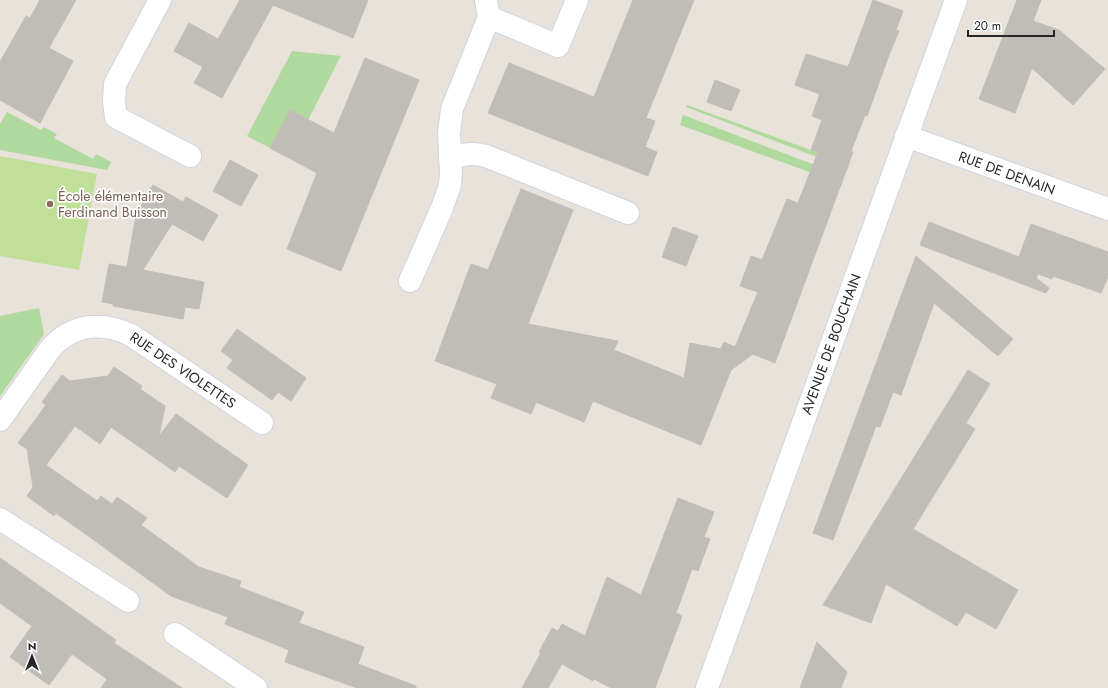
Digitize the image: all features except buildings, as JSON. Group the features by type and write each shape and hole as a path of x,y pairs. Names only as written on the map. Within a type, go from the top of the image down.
{"street":[{"path":"160,0 115,84 114,101 116,118 190,156"},
{"path":"410,281 442,208 450,185 449,133 452,109 487,8 558,46 577,0"},
{"name":"AVENUE DE BOUCHAIN","path":"707,688 956,0"},
{"name":"RUE DE DENAIN","path":"906,136 1108,209"},
{"path":"450,159 474,153 486,156 628,213"},
{"name":"RUE DES VIOLETTES","path":"0,420 58,340 68,333 80,329 106,327 131,335 262,424"},
{"path":"0,520 128,602"},
{"path":"175,634 256,688"}],"green space":[{"path":"292,51 341,56 308,120 290,110 270,148 247,136"},
{"path":"687,105 849,164 848,169 686,107"},
{"path":"7,112 41,130 44,127 57,134 54,138 93,159 96,154 111,162 107,170 0,150 0,124"},
{"path":"683,115 844,176 842,184 680,125"},
{"name":"École élémentaire Ferdinand Buisson","path":"0,156 97,174 79,270 0,256"},
{"path":"39,308 44,334 0,396 0,316"}],"place":[{"name":"École élémentaire Ferdinand Buisson","path":"50,204"}]}
